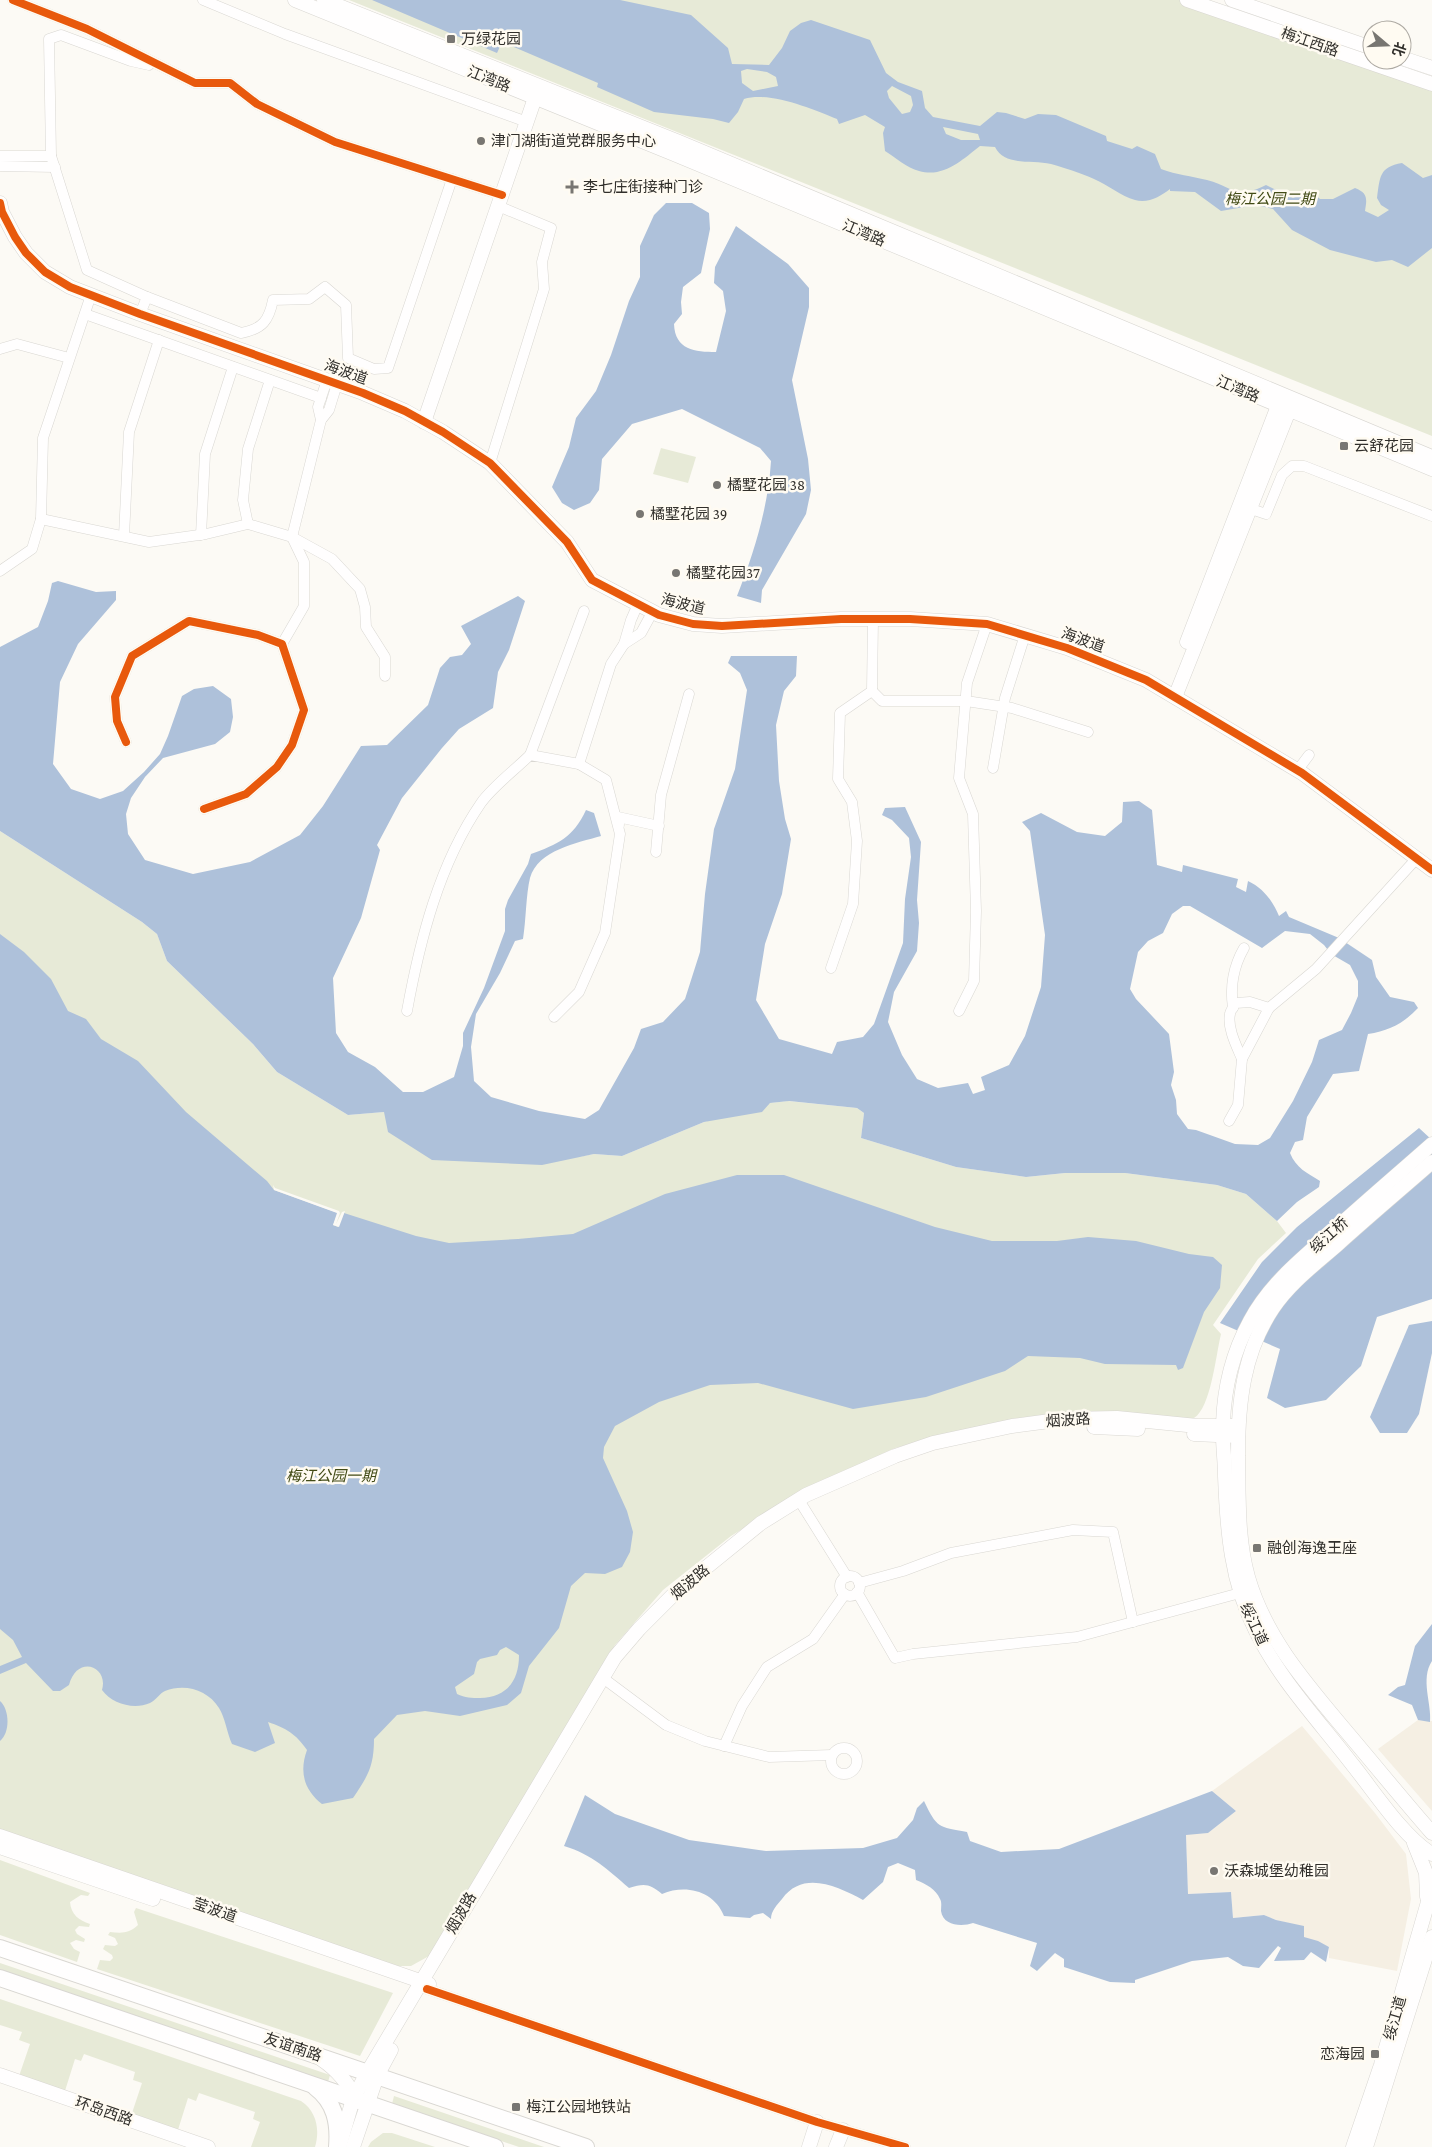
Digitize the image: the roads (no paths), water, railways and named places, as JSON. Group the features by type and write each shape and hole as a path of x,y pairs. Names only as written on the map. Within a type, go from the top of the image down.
{"main road":[{"name":"江湾路","path":"295,0 537,92 679,142 1286,403 1432,469"},
{"name":"江湾路","path":"324,0 537,92"},
{"name":"梅江西路","path":"1187,0 1432,84"},
{"name":"梅江西路","path":"1232,0 1362,45"},
{"path":"1412,61 1432,68"},
{"path":"424,422 537,92"},
{"name":"海波道","path":"0,203 2,212 26,253 45,272 70,287 140,314 363,392 424,422 490,463 567,542 592,580 653,611 693,624 722,626 873,619 910,619 987,624 1067,648 1146,680 1297,771 1432,870"},
{"path":"1172,695 1286,403"},
{"name":"江湾路","path":"1286,403 1432,457"},
{"name":"绥江桥","path":"1248,1341 1258,1307 1281,1278 1432,1144"},
{"name":"绥江桥","path":"1248,1341 1291,1286 1432,1162"},
{"name":"绥江道","path":"1248,1341 1231,1370 1223,1431 1228,1535 1240,1594 1256,1632 1272,1660 1412,1838 1432,1854"},
{"name":"绥江道","path":"1248,1341 1249,1355 1242,1385 1238,1431 1240,1530 1244,1558 1258,1605 1266,1626 1282,1651 1430,1832"},
{"name":"烟波路","path":"424,1987 461,1913 615,1657 639,1629 676,1592 761,1523 806,1495 895,1456 933,1443 1012,1426 1065,1419 1117,1418 1197,1426 1223,1431"},
{"name":"烟波路","path":"372,2075 607,1681 640,1635 670,1603 738,1547 802,1505 914,1455 976,1438 1065,1427 1238,1431"},
{"name":"莹波道","path":"0,1836 424,1987"},
{"path":"1412,1838 1426,1873 1426,1910"},
{"name":"莹波道","path":"0,1846 424,1987"},
{"name":"绥江道","path":"1353,2147 1381,2065 1432,1888"},
{"name":"绥江道","path":"1366,2147 1432,1937"},
{"name":"友谊南路","path":"0,1948 586,2147"},
{"name":"友谊南路","path":"0,1978 495,2147"},
{"path":"315,2055 334,2070 357,2100 357,2116 352,2147"},
{"name":"环岛西路","path":"0,2075 208,2147"},
{"path":"338,2147 357,2100 372,2075"},
{"name":"环岛西路","path":"0,2083 189,2147"},
{"path":"311,2084 325,2096 332,2107 338,2125 338,2147"},
{"path":"809,2147 817,2122"},
{"path":"836,2147 843,2130"}],"street":[{"path":"13,0 87,29 194,83 230,84 257,104 335,142 452,179 500,200 551,228 542,262 544,289 490,463"},
{"path":"203,0 285,34 527,122"},
{"path":"164,69 131,61 61,36 50,39 51,156 87,270 147,298 242,333 254,331 270,316 273,300 309,299 325,287 346,306 348,358 374,369 388,368 452,179"},
{"path":"0,156 51,156"},
{"path":"0,166 55,166"},
{"path":"0,571 32,549 41,519 44,438 91,295"},
{"path":"140,314 147,298"},
{"path":"85,314 321,398"},
{"path":"124,536 129,432 159,340"},
{"path":"0,349 17,344 69,358"},
{"path":"201,535 205,454 233,366"},
{"path":"248,524 243,500 248,449 270,380"},
{"path":"321,420 318,407 321,398 332,382"},
{"path":"204,809 246,794 278,766 292,744 304,710 282,644 304,606 304,562 292,537 321,420 329,410 332,382"},
{"path":"1245,507 1266,514 1282,475 1292,466 1304,466 1432,516"},
{"path":"41,519 149,542 201,535 248,524 292,537 332,559 360,589 366,607 366,627 385,658 385,676"},
{"path":"579,764 611,664 624,644 638,604"},
{"path":"407,1011 416,962 436,893 455,848 481,802 530,755 584,611"},
{"path":"624,644 641,634 653,611"},
{"path":"873,619 872,691 882,701 966,701 1003,707 1088,732"},
{"path":"126,742 118,722 116,697 132,656 189,621 258,635 282,644"},
{"path":"959,1011 974,981 976,911 973,814 959,778 967,683 987,624"},
{"path":"993,768 1003,707 1025,635"},
{"path":"831,968 854,904 858,842 852,802 838,778 840,713 872,691"},
{"path":"656,852 661,795 690,694"},
{"path":"530,755 579,764 606,780 620,834"},
{"path":"1297,771 1309,756"},
{"path":"554,1017 579,992 605,933 620,834 618,817 659,826"},
{"path":"1229,1121 1238,1105 1242,1059 1269,1008 1324,961 1416,858"},
{"path":"1233,1008 1230,989 1238,958 1244,948"},
{"path":"1242,1059 1233,1035 1230,1014 1233,1008 1236,1003 1250,1002 1269,1008"},
{"path":"802,1505 847,1577"},
{"path":"1133,1622 1113,1532 1072,1530 951,1553 858,1588 851,1596 845,1594 840,1586 842,1580 847,1577 856,1578 858,1588 895,1658 913,1654 1077,1637 1240,1594"},
{"path":"724,1746 742,1706 766,1667 813,1639 845,1594"},
{"path":"607,1681 666,1725 706,1741 769,1757 832,1755"},
{"path":"424,1987 817,2122 905,2147"}],"water":[{"path":"372,0 620,0 691,15 728,48 732,64 769,65 782,48 790,31 801,23 811,20 870,40 886,73 898,82 922,91 925,108 933,117 980,126 997,112 1025,119 1038,114 1056,115 1106,136 1107,141 1132,149 1137,146 1155,154 1161,169 1207,180 1235,191 1248,192 1266,185 1293,198 1311,191 1320,199 1333,199 1355,188 1366,197 1365,211 1378,217 1389,210 1381,205 1377,198 1382,174 1389,167 1402,163 1423,178 1432,175 1432,248 1408,267 1392,260 1376,262 1330,250 1292,230 1273,209 1256,205 1221,211 1195,192 1170,191 1170,189 1158,197 1149,200 1135,200 1094,179 1067,169 1051,164 1012,160 999,153 995,147 980,146 945,170 928,173 915,170 885,151 883,133 885,127 865,115 839,124 837,119 803,106 766,97 744,99 738,112 729,123 713,119 654,112 597,87 598,83 502,42 497,53","holes":["747,69 767,72 776,77 778,86 753,91 742,83 741,71","892,86 911,96 913,105 910,112 902,114 889,98 887,91","943,127 978,134 980,140 961,140 946,134"]},
{"path":"666,203 692,203 709,213 710,229 701,273 683,287 682,314 674,324 678,339 688,348 716,352 726,311 723,291 714,283 715,267 736,226 788,264 809,288 809,307 792,380 808,459 811,490 806,514 762,590 761,603 737,596 754,547 767,496 771,461 760,448 682,409 632,424 602,459 599,490 590,503 574,510 562,503 552,487 569,447 576,418 596,391 611,355 629,301 640,277 640,246 654,215"},
{"path":"58,581 96,592 116,591 116,600 78,644 60,682 53,764 71,789 100,799 123,791 160,754 182,696 194,689 213,686 231,699 233,717 230,732 215,744 163,758 145,777 131,798 126,814 128,834 145,860 193,874 250,862 300,835 323,806 361,746 387,745 428,705 440,668 450,657 462,655 471,644 461,626 518,596 525,601 509,650 498,672 493,708 459,729 442,748 402,798 377,845 380,850 361,918 333,978 336,1033 348,1052 375,1067 403,1092 423,1092 454,1077 463,1046 463,1033 484,988 505,931 505,909 508,900 528,864 531,854 564,839 576,827 586,810 594,813 601,836 560,849 550,854 534,868 530,878 523,939 515,941 500,973 476,1014 471,1047 474,1081 491,1097 539,1111 585,1119 599,1110 634,1048 641,1029 663,1022 685,999 700,952 705,894 714,829 735,769 747,690 740,673 728,663 731,656 797,656 796,676 784,691 776,725 779,781 785,819 791,839 782,894 765,944 756,1000 779,1039 832,1054 837,1042 863,1037 874,1024 903,943 905,899 911,857 909,838 892,820 882,815 885,808 905,807 921,842 917,900 919,923 917,951 894,992 888,1022 902,1055 917,1079 938,1088 968,1083 973,1094 985,1090 981,1077 1009,1065 1025,1036 1041,987 1045,935 1030,831 1022,822 1041,813 1077,832 1105,836 1122,822 1123,802 1139,801 1152,810 1157,865 1182,872 1183,865 1238,879 1236,887 1246,892 1248,881 1267,896 1279,916 1286,911 1289,917 1339,938 1372,960 1376,977 1390,997 1414,1002 1418,1008 1396,1026 1368,1034 1359,1071 1333,1074 1307,1117 1303,1140 1295,1142 1290,1153 1292,1158 1306,1173 1320,1181 1319,1187 1297,1202 1277,1221 1246,1194 1217,1185 1125,1173 1065,1173 1026,1177 956,1167 861,1138 864,1113 857,1108 789,1101 770,1103 762,1112 704,1122 622,1156 594,1154 542,1165 432,1160 388,1132 384,1112 348,1115 277,1072 253,1044 167,961 157,934 142,922 0,831 0,647 38,627 48,601 52,583","holes":["1183,906 1190,906 1262,948 1285,931 1310,934 1324,945 1331,954 1350,965 1358,981 1358,996 1342,1030 1319,1040 1312,1062 1293,1101 1270,1138 1258,1145 1235,1144 1188,1129 1177,1114 1176,1100 1171,1085 1174,1072 1169,1034 1136,999 1130,989 1138,952 1148,941 1163,933 1172,914"]},
{"name":"梅江公园一期","path":"0,934 24,952 51,979 68,1011 86,1019 101,1039 138,1061 186,1112 267,1181 274,1190 338,1213 333,1225 338,1227 344,1213 416,1236 449,1243 573,1234 665,1194 737,1175 784,1175 935,1227 992,1241 1057,1241 1088,1237 1136,1241 1189,1254 1213,1257 1222,1265 1220,1288 1204,1312 1183,1368 1178,1370 1176,1365 1105,1364 1080,1358 1028,1356 1005,1371 926,1397 853,1409 758,1383 710,1385 659,1402 615,1426 604,1447 603,1458 627,1511 633,1532 630,1552 622,1567 605,1574 585,1573 571,1586 559,1628 529,1666 521,1693 507,1705 460,1716 425,1711 397,1715 374,1739 373,1757 369,1770 353,1798 322,1804 316,1799 307,1787 303,1773 307,1750 295,1736 280,1727 268,1722 275,1743 255,1752 232,1744 219,1708 209,1697 195,1690 188,1688 173,1689 163,1692 150,1703 130,1706 117,1702 106,1695 102,1690 103,1682 101,1675 91,1667 79,1669 73,1675 69,1685 60,1691 53,1691 26,1663 0,1674 0,1666 22,1657 13,1640 0,1629","holes":["506,1647 519,1655 517,1673 510,1686 504,1691 497,1695 480,1698 471,1698 457,1694 455,1687 474,1674 477,1662 480,1659 497,1655 500,1650"]},
{"path":"1419,1128 1432,1140 1432,1299 1377,1317 1361,1366 1326,1400 1285,1408 1267,1398 1280,1349 1220,1323 1262,1262 1297,1227"},
{"path":"1432,1321 1432,1353 1419,1414 1407,1433 1380,1433 1370,1417 1409,1325"},
{"path":"1432,1624 1432,1661 1427,1676 1430,1722 1418,1720 1412,1705 1388,1695 1398,1687 1405,1685 1415,1646"},
{"path":"0,1701 6,1710 8,1721 6,1733 0,1741"},
{"path":"1212,1791 1236,1811 1208,1833 1186,1835 1188,1894 1231,1892 1233,1918 1264,1915 1276,1920 1304,1926 1304,1937 1329,1947 1326,1962 1311,1952 1304,1960 1274,1961 1281,1948 1278,1946 1259,1968 1243,1966 1228,1957 1192,1961 1135,1980 1135,1983 1110,1982 1064,1967 1064,1959 1055,1953 1037,1971 1030,1966 1037,1943 973,1923 959,1925 945,1920 942,1916 941,1902 936,1892 916,1880 915,1870 898,1863 888,1867 883,1882 863,1900 831,1886 821,1883 810,1883 790,1890 775,1908 771,1919 763,1913 750,1918 724,1916 719,1907 706,1895 690,1890 671,1891 662,1894 647,1885 629,1888 592,1858 564,1846 585,1795 615,1814 689,1840 766,1851 863,1848 897,1838 913,1820 917,1808 924,1801 932,1817 940,1825 967,1832 970,1841 1001,1852 1059,1849"}],"place":[{"name":"万绿花园","path":"451,39"},
{"name":"津门湖街道党群服务中心","path":"481,141"},
{"name":"李七庄街接种门诊","path":"572,187"},
{"name":"云舒花园","path":"1344,446"},
{"name":"橘墅花园 38","path":"717,485"},
{"name":"橘墅花园 39","path":"640,514"},
{"name":"橘墅花园37","path":"676,573"},
{"name":"融创海逸王座","path":"1257,1548"},
{"name":"沃森城堡幼稚园","path":"1214,1871"},
{"name":"恋海园","path":"1375,2054"},
{"name":"梅江公园地铁站","path":"516,2107"}],"park label":[{"name":"梅江公园二期","path":"1270,199"}]}
